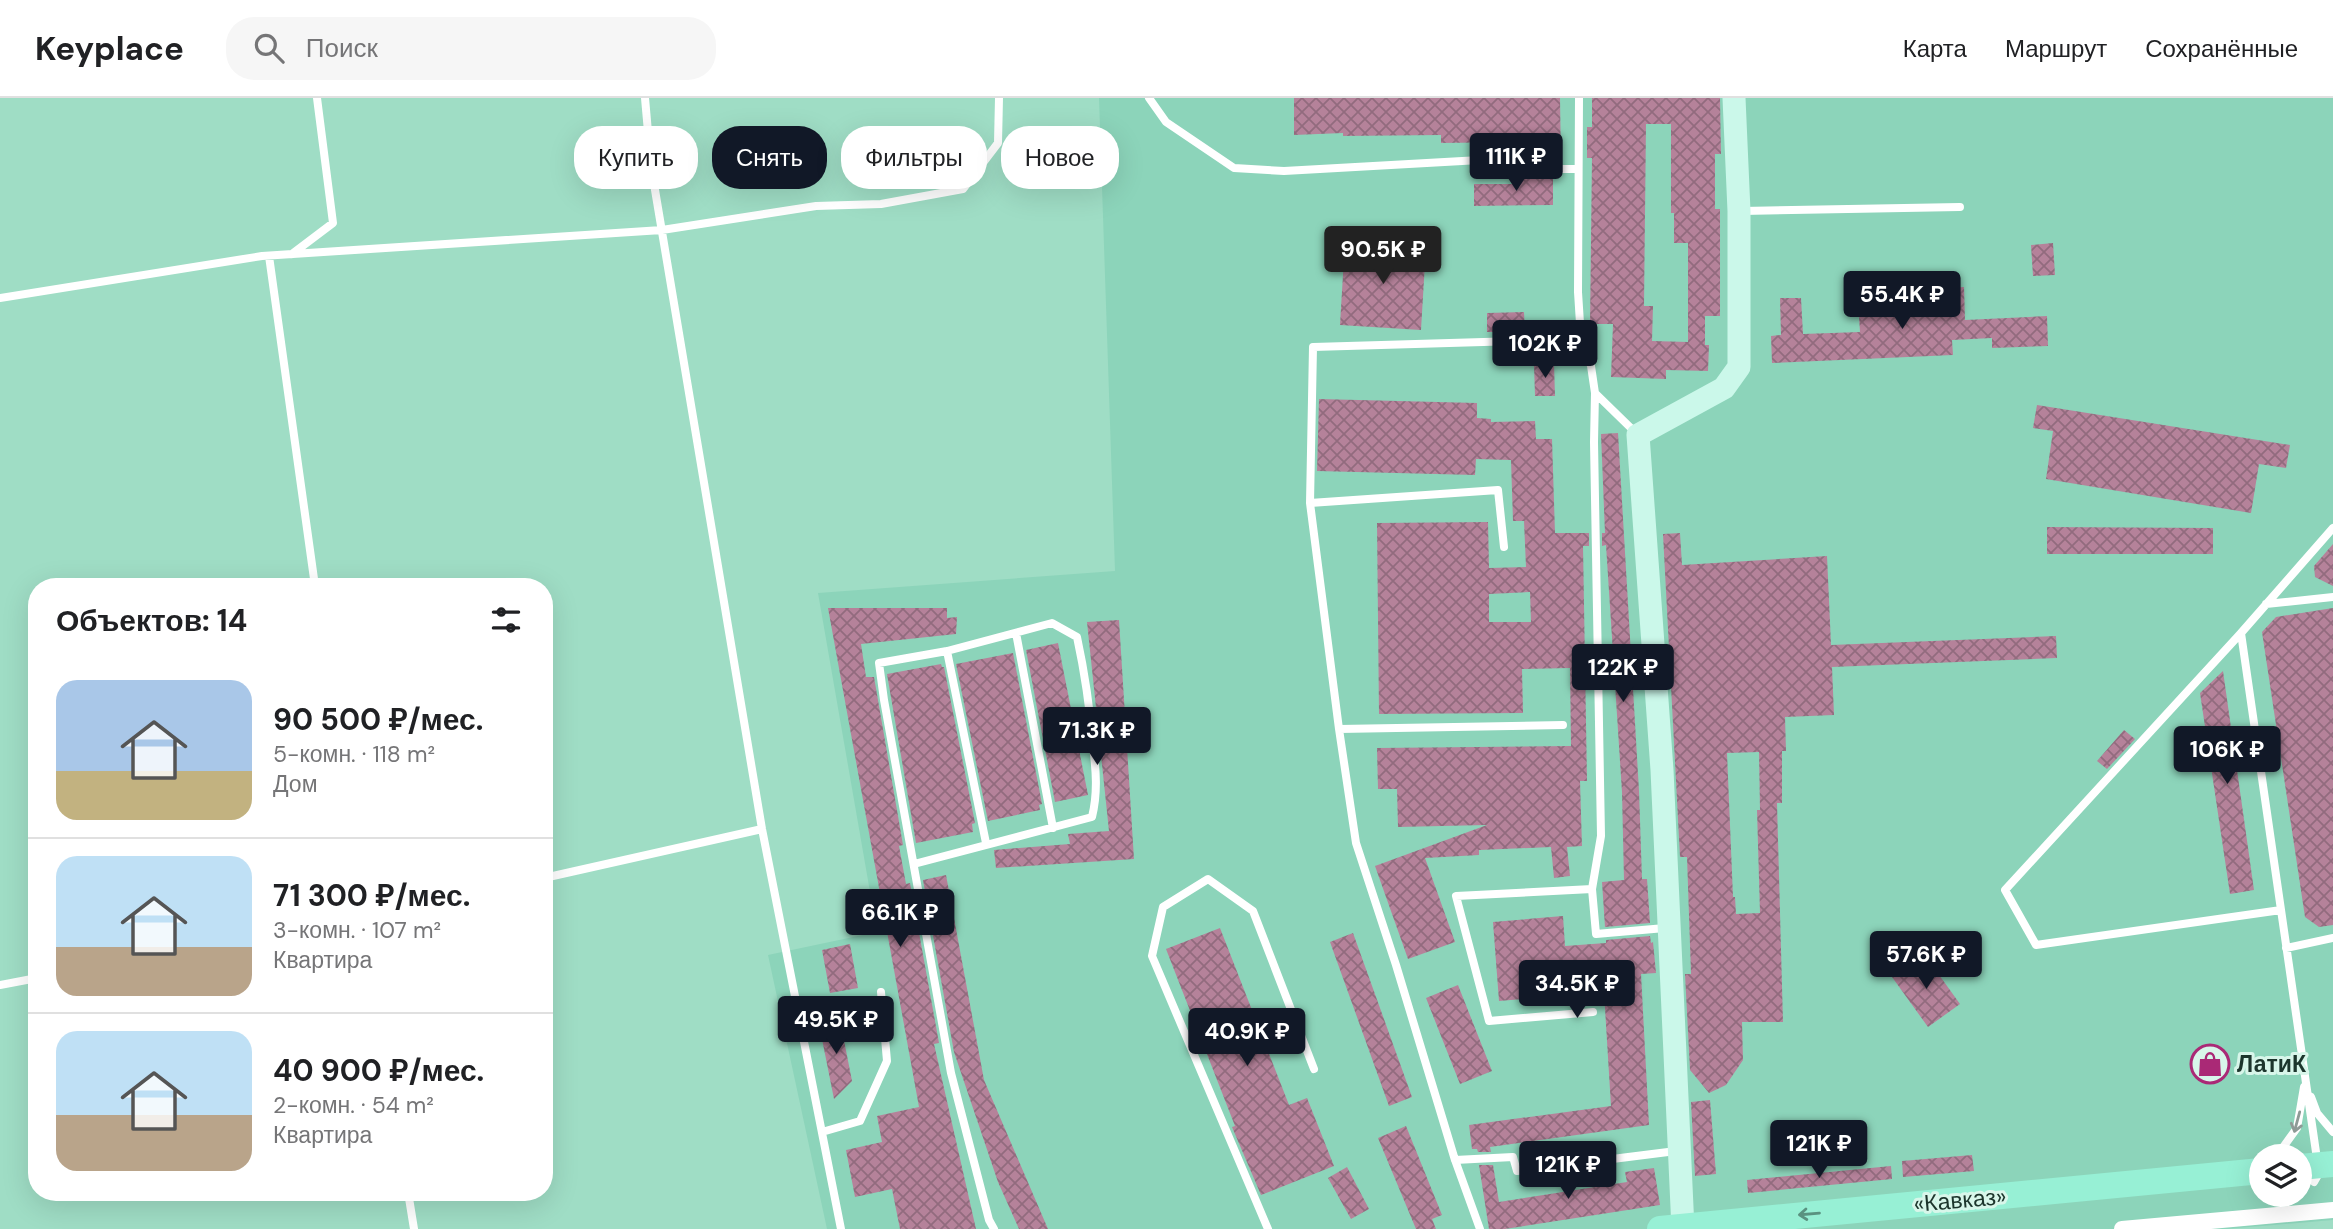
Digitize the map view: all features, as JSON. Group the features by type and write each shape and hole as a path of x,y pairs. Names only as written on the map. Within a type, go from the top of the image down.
{"main road":[{"name":"«Кавказ»","path":"1675,1228 2249,1175"},
{"name":"«Кавказ»","path":"1830,1229 2249,1175"}],"street":[{"path":"1675,1228 1679,1151 1662,771 1638,435 1724,388 1739,367 1739,211 1734,98"},
{"path":"2122,1229 2333,1210"}],"lane":[{"path":"292,254 333,223 317,98"},
{"path":"645,98 651,166 762,829 841,1229"},
{"path":"0,298 269,256 662,230 817,206 881,204 963,189 998,143 999,98"},
{"path":"1149,98 1166,122 1234,168 1284,171 1498,159 1515,170 1578,170"},
{"path":"1579,98 1580,339 1591,366 1595,393 1601,836 1592,889 1596,933 1668,927"},
{"path":"1739,211 1960,207"},
{"path":"269,256 313,578"},
{"path":"1480,1229 1455,1160 1356,843 1310,503 1313,347 1580,339"},
{"path":"1595,393 1638,435"},
{"path":"1310,503 1498,490 1504,547"},
{"path":"2281,910 2036,945 2005,890 2241,633 2333,528"},
{"path":"2266,604 2333,597"},
{"path":"914,864 1092,817 1097,800 1089,693 1077,637 1052,624 947,652 879,663 914,864 951,1073 991,1226"},
{"path":"2241,633 2316,1174"},
{"path":"1016,634 1053,828"},
{"path":"947,652 986,843"},
{"path":"1339,729 1563,725"},
{"path":"553,876 762,829"},
{"path":"1269,1229 1152,956 1163,907 1208,879 1253,911 1314,1069"},
{"path":"1592,889 1457,896 1489,1021 1592,1012"},
{"path":"2286,947 2333,938"},
{"path":"0,985 28,980"},
{"path":"822,1132 860,1121 887,1061 881,992"},
{"path":"2305,1081 2317,1113 2333,1132"},
{"path":"2285,1144 2297,1128 2305,1081"},
{"path":"1455,1160 1513,1157 1517,1171 1679,1151"},
{"path":"409,1201 414,1229"}],"shaded area":[{"path":"1099,98 2333,98 2333,1220 2227,1229 827,1229 768,955 877,932 818,593 1115,571 1102,189 1119,189 1119,126 1100,126"}],"building":[{"path":"1294,98 1560,98 1561,162 1520,162 1520,142 1441,143 1441,135 1294,135"},
{"path":"1592,98 1720,98 1721,154 1715,154 1715,209 1720,209 1720,316 1705,316 1705,345 1709,345 1708,371 1666,370 1666,379 1611,377 1613,324 1590,324 1592,158 1587,158 1587,127 1592,127","holes":["1646,124 1671,124 1671,213 1674,213 1674,243 1688,243 1688,342 1652,341 1653,306 1644,306"]},
{"path":"1520,176 1553,176 1553,205 1474,206 1474,184 1521,184"},
{"path":"1345,241 1426,246 1421,330 1340,325"},
{"path":"2053,243 2055,275 2033,276 2031,245"},
{"path":"1964,287 1965,320 2047,316 2048,346 1992,348 1992,338 1952,340 1953,355 1772,363 1771,336 1781,335 1780,298 1801,298 1803,334 1860,332 1858,301 1948,297 1948,288"},
{"path":"1524,312 1525,332 1487,332 1487,313"},
{"path":"1534,364 1554,364 1555,396 1535,396"},
{"path":"1319,399 1477,403 1477,418 1491,419 1491,422 1535,421 1536,439 1552,439 1555,533 1589,533 1589,546 1583,546 1587,781 1580,781 1582,846 1567,847 1570,876 1554,878 1551,847 1479,850 1479,855 1425,858 1455,942 1408,959 1375,866 1487,825 1398,827 1397,789 1378,789 1377,748 1571,746 1570,668 1522,669 1523,713 1379,714 1377,523 1488,522 1489,568 1526,567 1524,521 1513,521 1511,460 1476,459 1475,475 1317,471","holes":["1530,592 1531,622 1489,622 1489,594"]},
{"path":"2037,405 2290,445 2286,468 2259,464 2251,513 2046,479 2053,431 2033,428"},
{"path":"1618,433 1642,879 1647,879 1650,923 1605,927 1602,882 1624,880 1622,792 1606,545 1602,546 1602,533 1605,533 1601,434"},
{"path":"2047,527 2213,528 2213,554 2047,554"},
{"path":"1680,533 1682,565 1827,556 1831,645 2056,636 2057,658 1832,667 1834,715 1785,717 1786,751 1782,751 1782,803 1777,803 1783,1022 1742,1022 1743,1060 1726,1085 1709,1093 1690,1070 1685,974 1691,974 1687,857 1680,857 1663,534","holes":["1759,752 1760,810 1757,810 1760,913 1736,914 1727,753"]},
{"path":"2333,544 2333,586 2315,577 2314,566"},
{"path":"828,608 947,608 947,618 957,617 956,634 861,644 866,677 874,677 903,845 899,846 906,884 910,883 939,1043 934,1044 976,1229 900,1229 892,1189 855,1197 846,1150 882,1142 877,1116 919,1107"},
{"path":"2333,608 2333,925 2319,927 2305,917 2262,632 2276,617"},
{"path":"1119,620 1134,859 996,868 994,850 1070,844 1068,834 1109,831 1087,622"},
{"path":"1058,643 1088,795 1055,802 1026,650"},
{"path":"1013,653 1042,804 1039,805 1040,810 988,821 956,664"},
{"path":"941,664 944,667 975,823 972,824 973,832 916,843 887,674"},
{"path":"2223,671 2254,890 2230,894 2200,693"},
{"path":"2124,730 2135,739 2107,769 2097,761"},
{"path":"946,875 984,1080 1048,1229 1019,1229 998,1182 954,1052 923,880"},
{"path":"1563,916 1565,946 1650,936 1651,943 1653,942 1656,973 1641,974 1649,1125 1490,1147 1491,1152 1478,1152 1477,1149 1472,1149 1469,1125 1611,1106 1604,992 1499,1001 1493,922"},
{"path":"1220,928 1289,1105 1307,1098 1334,1166 1261,1195 1232,1127 1235,1126 1166,949"},
{"path":"1353,933 1412,1097 1389,1106 1330,942"},
{"path":"850,944 858,988 830,993 822,950"},
{"path":"1924,954 1960,1004 1928,1027 1892,977"},
{"path":"1458,985 1492,1071 1460,1084 1426,998"},
{"path":"840,1020 852,1081 834,1099 819,1024"},
{"path":"1710,1100 1716,1174 1695,1176 1691,1102"},
{"path":"1406,1126 1442,1215 1432,1219 1436,1229 1416,1229 1378,1138"},
{"path":"1972,1155 1974,1171 1903,1177 1902,1161"},
{"path":"1479,1165 1493,1165 1499,1202 1627,1182 1625,1172 1654,1168 1660,1205 1505,1229 1489,1229"},
{"path":"1891,1166 1892,1179 1748,1193 1747,1180"},
{"path":"1347,1167 1369,1209 1351,1219 1328,1178"}],"place":[{"name":"ЛатиК","path":"2210,1064"}]}
